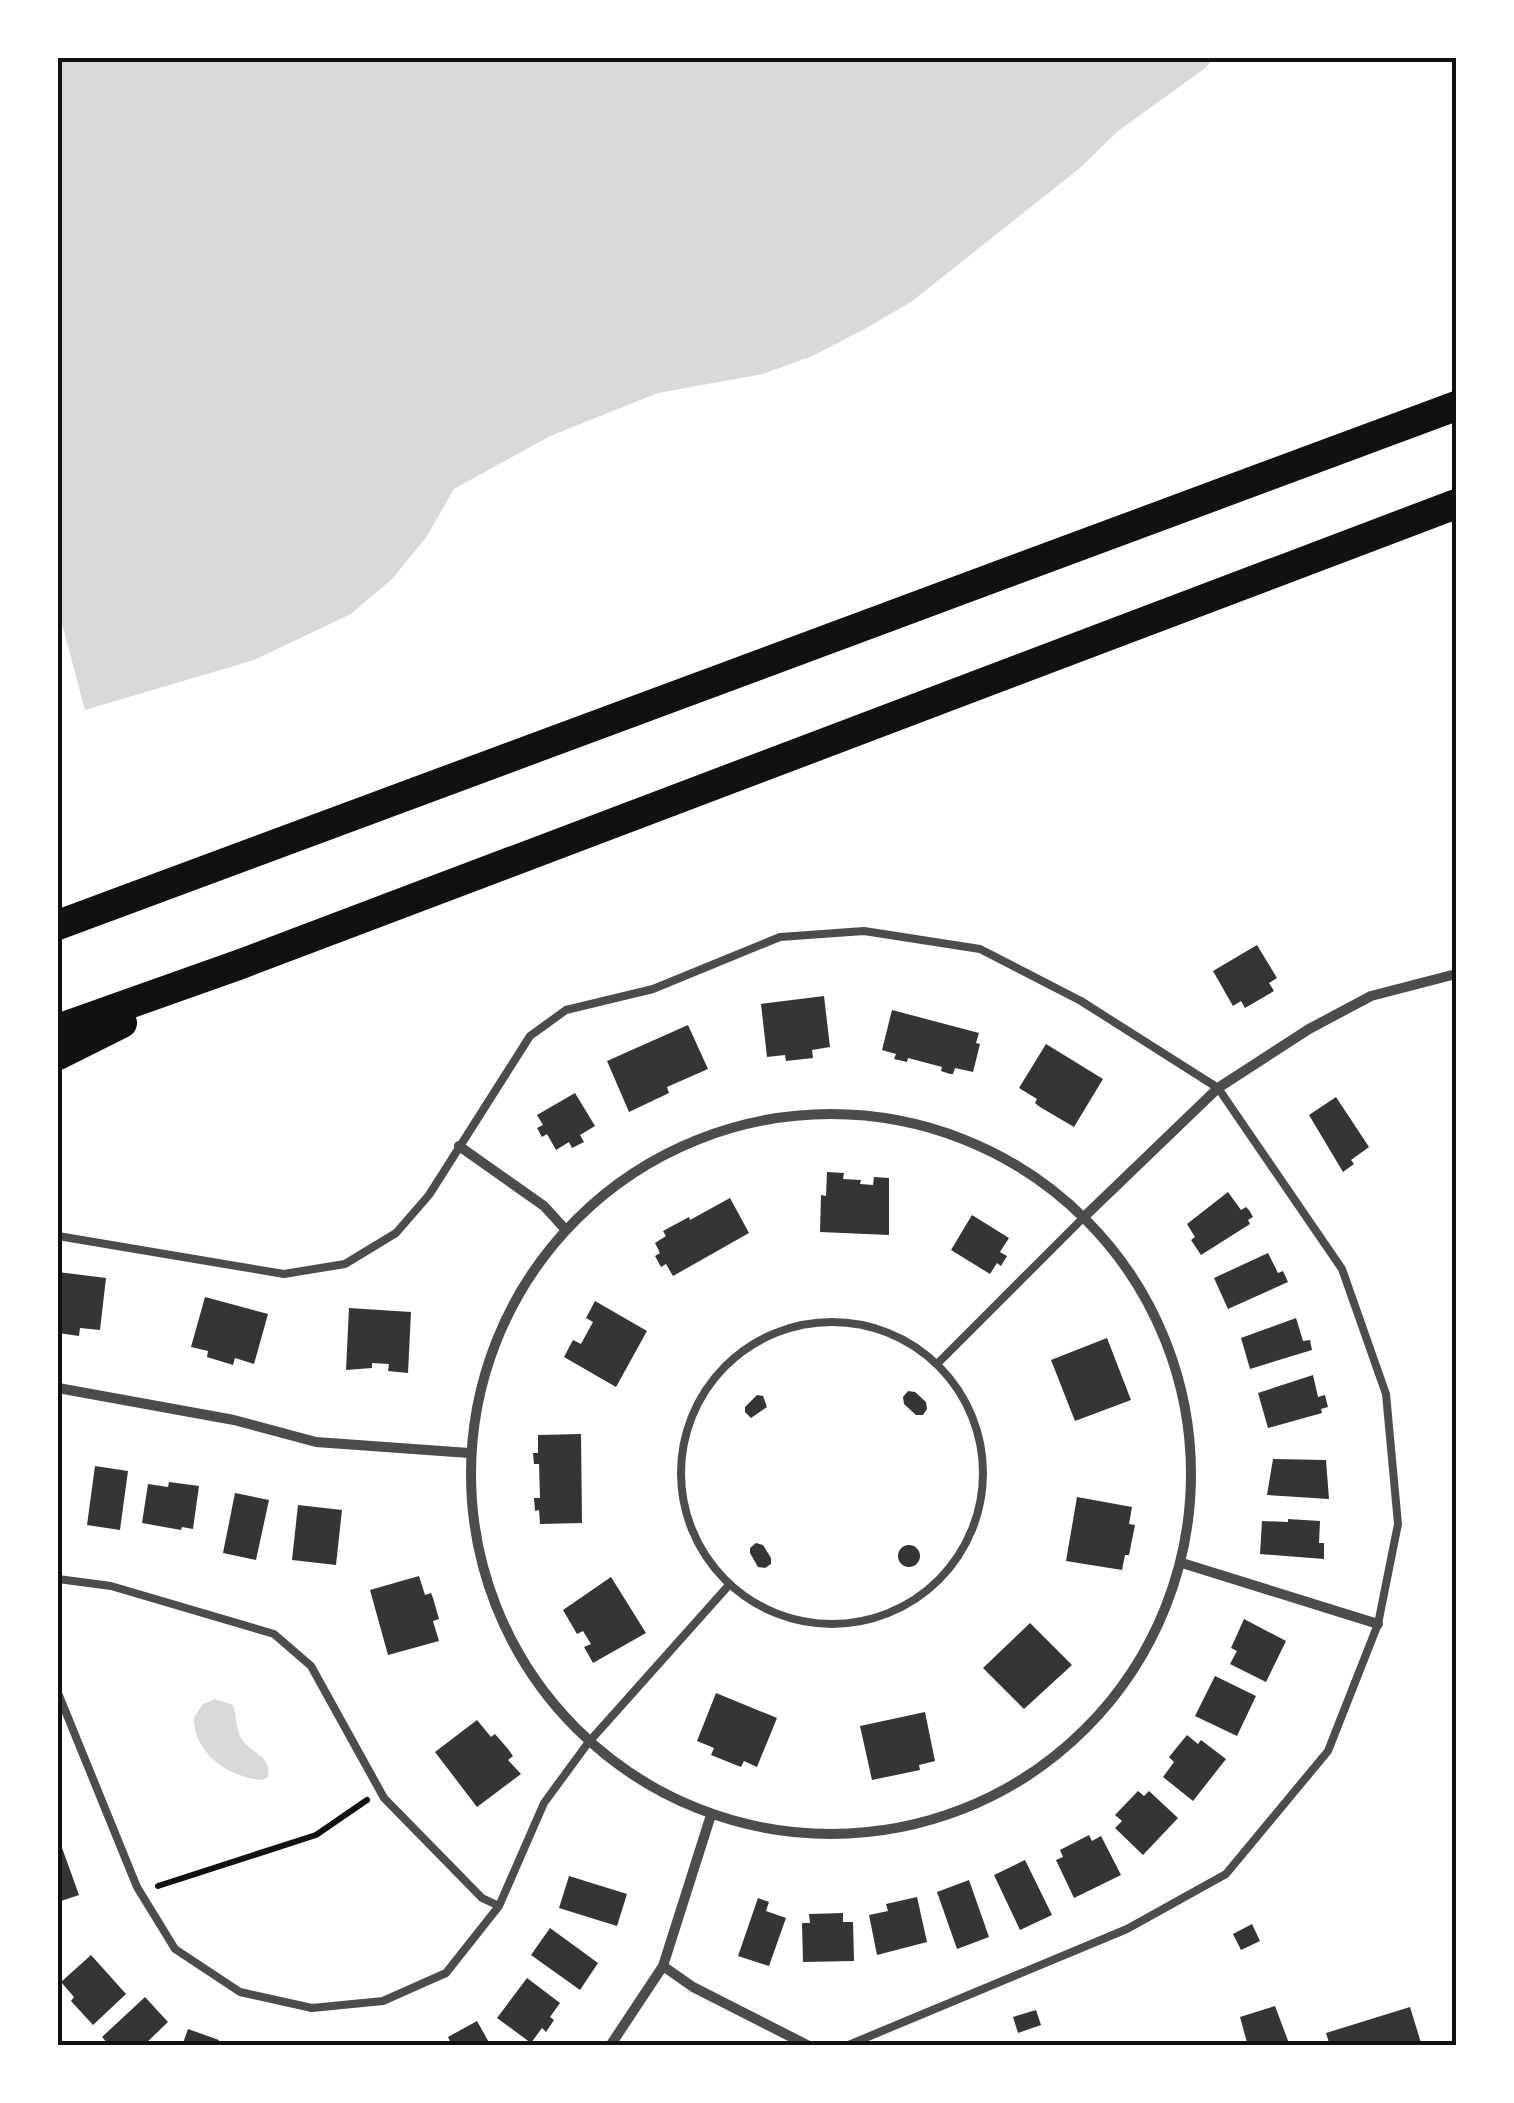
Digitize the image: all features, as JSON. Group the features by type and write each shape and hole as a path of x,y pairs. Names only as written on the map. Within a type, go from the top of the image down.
{"highway":[{"path":"58,925 1456,406"},
{"path":"58,1029 241,964 1456,504"},
{"path":"58,916 123,898"},
{"path":"58,1055 241,964"}],"street":[{"path":"1085,1216 1218,1088 1309,1029 1371,996 1456,974"},
{"path":"880,1116 991,1149 1085,1216 1151,1303 1187,1405 1191,1514 1182,1563 1144,1656 1082,1734 1002,1792 908,1827 809,1835 711,1816 646,1786 588,1744 519,1660 478,1560 469,1453 478,1390 511,1304 565,1229 656,1158 764,1119 880,1116"},
{"path":"459,1146 544,1206 565,1229"},
{"path":"58,1388 234,1420 316,1442 469,1453"},
{"path":"1182,1563 1378,1624"},
{"path":"610,2046 662,1966 711,1816"},
{"path":"662,1966 692,1987 809,2046"}],"lane":[{"path":"58,1236 284,1274 346,1264 396,1233 428,1194 530,1036 566,1010 653,989 780,937 864,930 980,949 1081,1001 1218,1088 1342,1269 1386,1394 1398,1524 1378,1624 1328,1751 1226,1874 1127,1929 846,2046"},
{"path":"938,1363 1085,1216"},
{"path":"852,1323 898,1336 938,1363 969,1405 984,1456 981,1508 960,1556 924,1594 876,1619 824,1625 773,1614 729,1585 699,1548 683,1502 681,1455 694,1409 721,1369 759,1340 804,1324 852,1323"},
{"path":"58,1579 111,1586 274,1634 311,1666 381,1793 482,1898 498,1906"},
{"path":"58,1693 136,1887 175,1949 240,1992 312,2008 383,2001 446,1973 498,1906 544,1803 588,1744 729,1585"}],"path":[{"path":"136,1887 156,1887 316,1834 381,1793"}],"shaded area":[{"path":"58,58 1214,58 1118,131 1080,168 911,302 863,330 812,356 763,374 658,393 550,436 454,489 427,536 393,578 351,614 254,660 85,710 58,609"},
{"path":"215,1699 233,1705 241,1738 264,1759 268,1777 263,1780 238,1775 207,1753 195,1730 194,1717 203,1704"}],"building":[{"path":"1257,945 1277,978 1269,983 1274,991 1245,1008 1241,1001 1233,1006 1213,971"},
{"path":"824,996 830,1047 812,1050 813,1058 786,1061 785,1055 767,1057 761,1004"},
{"path":"892,1010 979,1033 973,1072 955,1068 950,1074 941,1071 942,1067 908,1058 907,1062 894,1059 896,1054 882,1050"},
{"path":"688,1025 708,1069 667,1087 669,1093 629,1112 607,1061"},
{"path":"1046,1044 1103,1079 1074,1127 1040,1107 1035,1103 1037,1099 1019,1088"},
{"path":"575,1093 595,1126 580,1135 584,1142 572,1148 569,1142 556,1150 547,1134 542,1137 537,1128 543,1125 537,1115"},
{"path":"1336,1097 1369,1147 1351,1160 1354,1164 1343,1172 1309,1115"},
{"path":"827,1172 844,1173 843,1179 861,1180 860,1184 873,1185 874,1177 889,1178 889,1235 820,1232 821,1195 826,1196"},
{"path":"1228,1192 1241,1210 1249,1210 1253,1217 1248,1220 1250,1224 1201,1255 1187,1224"},
{"path":"730,1198 749,1233 673,1276 666,1264 661,1267 655,1256 660,1253 655,1243 666,1236 663,1231"},
{"path":"972,1215 1009,1238 1000,1252 1007,1256 990,1274 951,1250"},
{"path":"1268,1253 1278,1273 1283,1271 1288,1282 1228,1309 1214,1278"},
{"path":"58,1272 106,1278 100,1330 80,1328 79,1336 58,1333"},
{"path":"205,1297 268,1314 254,1364 235,1358 233,1365 207,1357 208,1351 191,1347"},
{"path":"595,1301 647,1331 616,1387 564,1357 573,1340 581,1344 593,1322 586,1318"},
{"path":"349,1308 411,1312 408,1373 388,1371 389,1364 372,1363 372,1368 346,1370"},
{"path":"1296,1318 1303,1341 1310,1340 1312,1350 1250,1369 1241,1338"},
{"path":"1107,1338 1131,1400 1075,1421 1051,1360"},
{"path":"1313,1375 1318,1397 1325,1395 1328,1407 1321,1409 1322,1413 1268,1428 1258,1393"},
{"path":"908,1391 926,1402 923,1415 916,1415 904,1404 903,1397"},
{"path":"757,1395 763,1396 767,1407 751,1418 745,1407"},
{"path":"581,1434 582,1523 540,1524 534,1498 540,1498 539,1464 534,1464 533,1453 538,1453 538,1435"},
{"path":"1273,1459 1326,1460 1329,1499 1267,1495"},
{"path":"95,1466 128,1471 120,1530 87,1525"},
{"path":"169,1482 199,1486 193,1529 142,1523 148,1484 168,1487"},
{"path":"235,1493 269,1500 256,1560 223,1553"},
{"path":"1077,1497 1132,1507 1129,1524 1135,1525 1122,1570 1066,1561"},
{"path":"298,1505 342,1510 336,1565 292,1560"},
{"path":"1262,1521 1320,1521 1319,1543 1324,1543 1324,1559 1260,1554"},
{"path":"756,1543 763,1545 771,1558 771,1564 765,1568 758,1567 750,1553"},
{"path":"909,1545 917,1548 917,1564 909,1567 901,1564 898,1556 901,1548"},
{"path":"419,1576 425,1595 431,1593 433,1598 439,1619 433,1621 439,1641 388,1655 370,1590"},
{"path":"611,1577 646,1633 593,1663 584,1647 591,1644 583,1631 577,1634 563,1610"},
{"path":"1244,1619 1286,1641 1266,1682 1230,1664 1237,1651 1231,1648"},
{"path":"1030,1623 1072,1665 1024,1709 983,1668"},
{"path":"1215,1676 1256,1696 1237,1736 1195,1716"},
{"path":"716,1693 777,1718 757,1767 744,1761 741,1767 711,1755 714,1748 697,1741"},
{"path":"925,1712 935,1761 919,1765 920,1770 872,1780 860,1726"},
{"path":"477,1720 508,1749 513,1756 508,1760 521,1774 477,1807 435,1752"},
{"path":"1187,1735 1198,1744 1201,1740 1226,1759 1193,1801 1163,1777 1174,1762 1169,1757"},
{"path":"1138,1791 1144,1796 1149,1791 1178,1818 1143,1855 1115,1828 1122,1821 1115,1815"},
{"path":"1089,1835 1092,1841 1101,1836 1121,1875 1074,1898 1056,1860 1063,1857 1060,1850"},
{"path":"61,1845 79,1895 58,1902 58,1846"},
{"path":"1025,1860 1052,1915 1020,1930 994,1875"},
{"path":"569,1876 627,1894 617,1926 559,1908"},
{"path":"969,1880 989,1937 957,1949 937,1892"},
{"path":"917,1897 927,1942 877,1955 869,1915 888,1911 886,1904"},
{"path":"758,1898 769,1902 766,1911 786,1918 769,1966 738,1956"},
{"path":"843,1913 843,1922 853,1922 854,1961 803,1962 802,1923 810,1923 809,1914"},
{"path":"1252,1924 1260,1941 1241,1950 1233,1934"},
{"path":"550,1928 598,1963 580,1990 531,1955"},
{"path":"91,1955 126,1994 93,2025 71,2001 74,1997 61,1982"},
{"path":"527,1978 560,2003 546,2032 542,2028 531,2043 497,2018"},
{"path":"145,1997 168,2022 143,2046 110,2046 102,2037"},
{"path":"1275,2006 1290,2046 1248,2046 1240,2017"},
{"path":"1410,2007 1422,2046 1330,2046 1326,2033"},
{"path":"1036,2010 1041,2025 1018,2033 1013,2017"},
{"path":"477,2021 491,2046 452,2046 448,2037"},
{"path":"188,2029 219,2040 217,2046 182,2046"}]}
